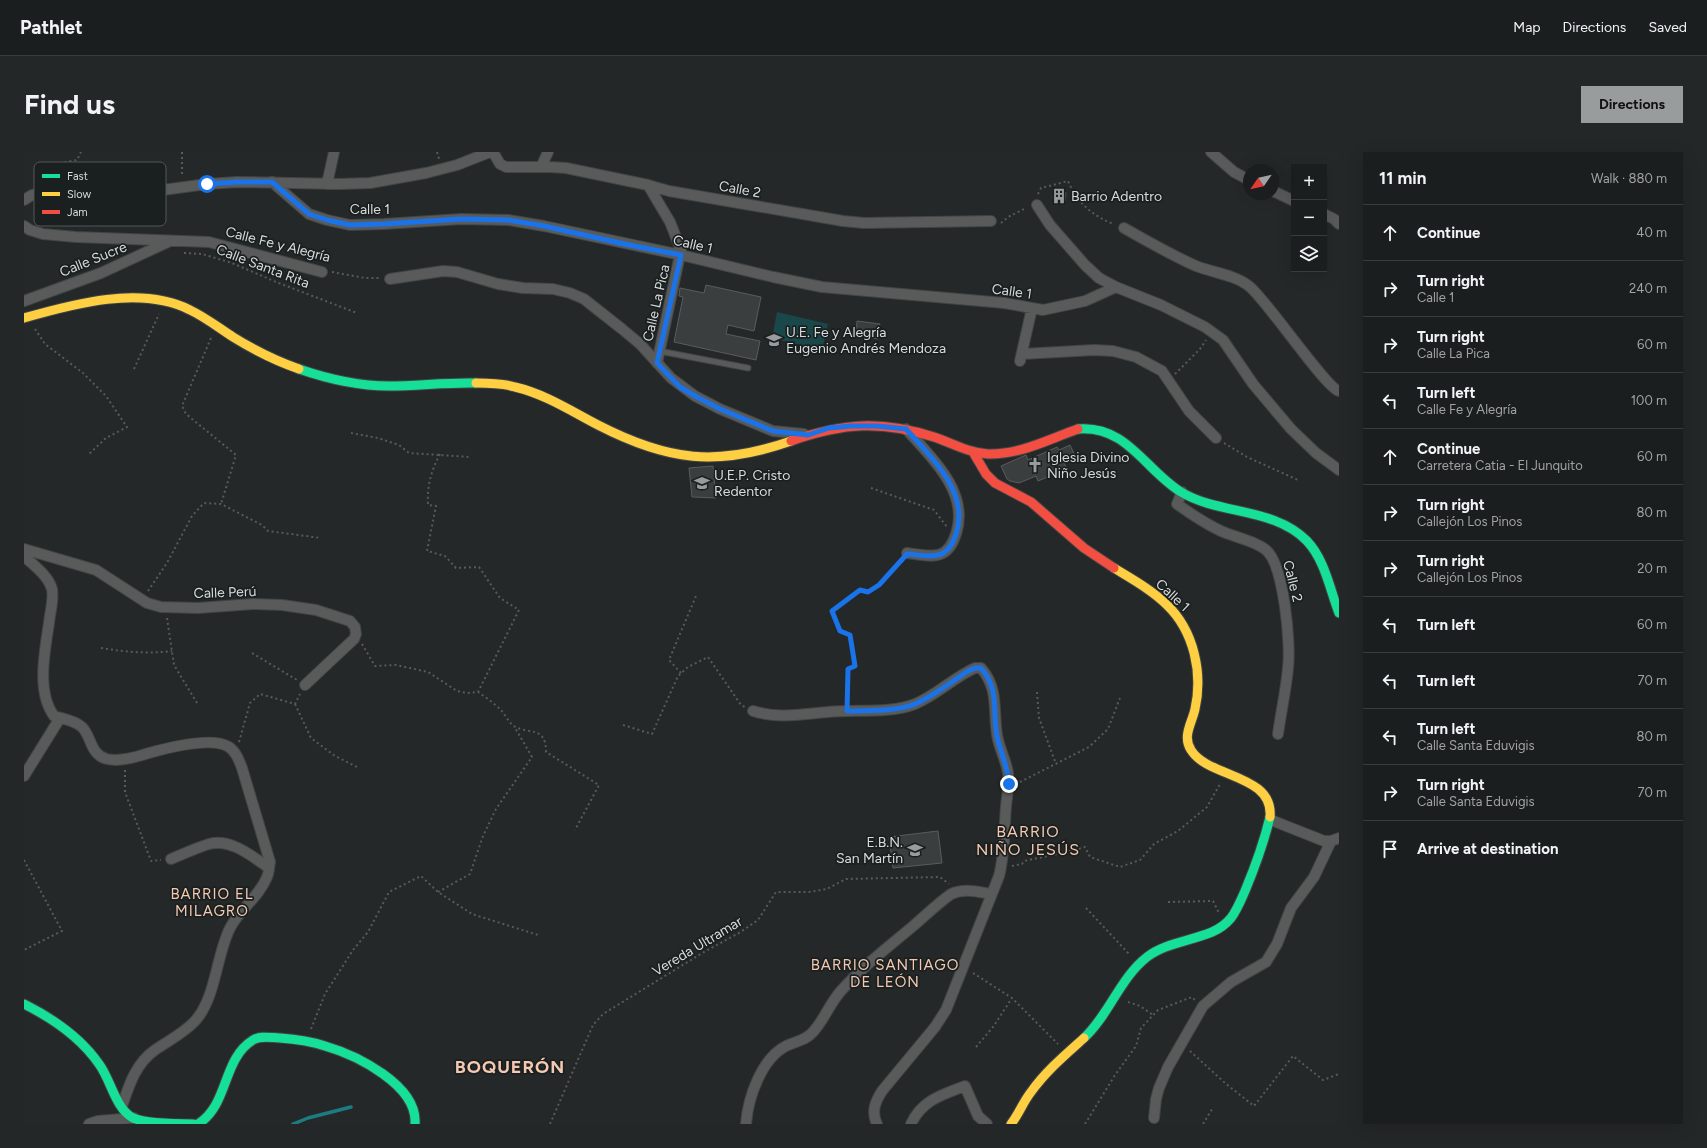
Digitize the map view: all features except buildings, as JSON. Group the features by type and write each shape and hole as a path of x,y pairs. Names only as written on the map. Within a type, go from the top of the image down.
{"street":[{"path":"327,184 334,152"},
{"path":"166,189 237,182 327,184 370,183 426,173 457,165 491,152"},
{"name":"Calle 2","path":"491,152 500,164 506,167 566,168 648,185 668,191 843,221 871,223 991,221"},
{"path":"540,167 548,152"},
{"path":"1211,152 1234,172 1243,177"},
{"name":"Calle 1","path":"272,182 309,214 350,225 461,219 508,220 544,226 681,255 822,287 1004,303 1043,310 1085,302 1116,287"},
{"name":"Calle La Pica","path":"648,185 670,222 679,244 681,255 657,363"},
{"path":"24,200 34,194"},
{"path":"1279,194 1292,200"},
{"path":"1037,205 1050,225 1085,265 1099,278 1116,287 1160,305 1212,332 1223,340 1253,384 1291,429 1316,453 1339,470"},
{"path":"1327,216 1339,224"},
{"name":"Calle Fe y Alegría","path":"24,226 30,230 43,234 208,242 322,272"},
{"path":"1124,228 1197,266 1235,279 1250,287 1266,304 1335,390 1339,391"},
{"name":"Calle Sucre","path":"24,301 102,273 172,240"},
{"path":"390,279 443,271 457,272 498,284 522,288 553,289 570,293 584,299 622,329 640,344 680,387 695,396 720,409 773,431 808,435"},
{"path":"26,317 90,301 148,299 164,301 180,305 215,327 266,355 317,374 347,382 394,386 482,383 511,386 528,390 564,405 591,422 630,440 662,451 690,456 720,458 758,452 829,428 851,426 877,426 906,429 973,452 987,455 1020,451 1079,428 1088,427 1101,429 1130,445 1166,481 1182,492 1200,500 1284,525 1298,534 1307,542 1316,555 1339,613"},
{"path":"1032,308 1021,357 1094,350 1113,351 1136,357 1162,371 1189,412 1216,438"},
{"path":"906,429 931,457 948,480 954,492 959,512 959,524 955,538 943,554 936,556 907,554"},
{"name":"Calle 1","path":"973,452 993,483 1028,500 1092,554 1140,584 1166,605 1179,618 1186,628 1193,644 1197,670 1196,700 1187,740 1190,748 1196,756 1207,764 1226,772 1257,789 1266,796 1271,808 1271,820"},
{"name":"Calle 2","path":"1182,492 1177,504 1188,513 1220,530 1266,549 1276,566 1286,604 1289,667 1278,734"},
{"name":"Calle Perú","path":"24,549 96,570 146,603 166,607 198,608 253,604 282,605 316,610 350,621 355,627 356,634"},
{"path":"24,556 48,580 52,589 52,602 44,667 44,690 46,702 54,716 75,722 82,727 97,754 106,759 120,760 162,750 212,742 230,747 236,754 242,768 260,824 270,862 268,876 229,930 208,997 202,1011 195,1022 154,1050 144,1060 130,1084 122,1106"},
{"path":"304,685 354,639 356,634"},
{"path":"753,711 766,715 786,716 900,708 915,704 927,698 975,668 981,668 988,677 994,695 997,737 1008,772 1009,787 1001,868 946,1010 935,1028 882,1091 873,1110 877,1124"},
{"path":"24,776 60,718"},
{"path":"1011,1124 1016,1119 1020,1108 1029,1095 1053,1066 1096,1025 1139,965 1148,956 1159,950 1217,930 1232,918 1271,820 1324,841 1335,839"},
{"path":"1154,1118 1159,1088 1168,1067 1203,1006 1231,982 1266,962 1277,944 1291,908 1314,877 1335,839"},
{"path":"171,859 210,844 220,843 246,852 269,868"},
{"path":"746,1124 750,1097 760,1075 770,1059 786,1046 801,1041 811,1034 820,1024 827,1009 839,993 866,965 940,902 958,890 992,894"},
{"path":"24,1004 52,1020 83,1046 106,1074 112,1090 122,1106 134,1118 144,1123 193,1124"},
{"path":"198,1124 209,1118 241,1050 254,1039 264,1037 288,1038 306,1041 330,1047 364,1061 383,1073 403,1091 414,1109 416,1119 415,1124"},
{"path":"911,1124 915,1115 924,1106 938,1096 965,1086 978,1116 987,1124"},
{"path":"1020,1108 1024,1124"},
{"path":"89,1124 134,1118"}],"lane":[{"path":"660,351 748,368"}],"path":[{"path":"66,162 77,160 81,152"},
{"path":"182,152 183,187"},
{"path":"991,221 1001,224 1008,217 1020,210 1037,205 1036,197 1041,188 1068,181 1074,195 1085,207 1105,221 1124,228"},
{"name":"Calle Santa Rita","path":"181,252 202,254 232,263 276,282 357,313"},
{"name":"Calle Fe y Alegría","path":"322,272 338,273 365,278 390,279"},
{"path":"134,369 164,301"},
{"path":"26,317 45,344 83,373 106,396 127,427 106,438 89,454"},
{"path":"215,327 182,406 186,414 236,455 221,504"},
{"path":"1169,381 1200,349 1212,332"},
{"path":"351,433 399,444 409,453 470,457"},
{"path":"1216,438 1247,457 1298,480"},
{"path":"440,454 432,469 428,491 428,504 436,506 427,551 445,556 456,568 479,567 500,598 519,610 478,692"},
{"path":"871,488 934,510 955,538"},
{"path":"141,600 167,564 192,516 204,503 221,504 262,525 268,531 321,538"},
{"path":"847,711 848,669 855,666 850,635 840,631 832,611 860,590 868,592 879,585 907,554"},
{"path":"681,673 669,660 696,596"},
{"path":"166,607 174,665 197,703"},
{"path":"356,634 375,666 396,665 428,672 457,691 467,693 478,692 500,709 514,726 532,756 496,809 483,836 470,874 438,892"},
{"path":"101,648 125,652 156,653 172,651"},
{"path":"252,653 304,685 295,704"},
{"path":"622,725 652,734 678,676 688,667 708,657 741,705 753,711"},
{"path":"1037,692 1039,718 1056,764"},
{"path":"236,754 250,703 260,694 295,704 311,738 335,756 357,766"},
{"path":"1009,787 1090,747 1108,729 1120,698"},
{"path":"514,726 534,731 541,736 546,745 546,752 599,784 575,830"},
{"path":"125,759 125,792 151,861 171,859"},
{"path":"1001,868 1022,864 1024,860 1063,853 1085,847 1090,857 1120,867 1140,860 1154,844 1178,831 1207,807 1215,795 1226,772"},
{"path":"24,860 62,932 24,950"},
{"path":"306,1041 325,994 353,950 368,932 389,892 421,876 438,892 472,914 538,935"},
{"name":"Vereda Ultramar","path":"550,1124 593,1025 603,1014 704,952 739,933 758,920 776,892 809,892 827,889 846,879 940,877 958,890"},
{"path":"1168,902 1213,901 1224,925"},
{"path":"1086,908 1139,965"},
{"path":"963,966 1012,998 1067,1053"},
{"path":"1116,996 1140,1006 1153,1015"},
{"path":"1085,1124 1115,1075 1136,1046 1141,1028 1158,1010 1192,997 1203,1006"},
{"path":"976,1047 993,1027 1012,998"},
{"path":"1181,1044 1225,1083 1254,1106 1293,1056 1323,1080 1339,1074"},
{"path":"1203,1124 1212,1109"}],"shaded area":[{"path":"777,312 828,324 822,350 772,338"}],"waterway":[{"path":"293,1124 308,1118 351,1107"}],"traffic: fast":[{"path":"299,369 343,381 377,386 476,383"},
{"path":"1078,429 1095,430 1110,434 1123,441 1168,483 1181,492 1212,505 1279,522 1294,530 1307,541 1323,566 1339,613"},
{"path":"1084,1038 1101,1019 1129,975 1147,957 1162,948 1215,931 1231,918 1252,873 1270,817"},
{"path":"24,1004 55,1022 84,1046 99,1064 117,1101 133,1118 154,1123 193,1124"},
{"path":"198,1124 208,1116 215,1106 230,1070 243,1048 256,1038 266,1037 286,1038 319,1044 353,1056 368,1064 383,1074 407,1097 413,1110 415,1124"}],"traffic: slow":[{"path":"24,318 64,307 107,299 150,299 171,303 190,310 249,346 274,359 299,369"},
{"path":"476,383 491,383 526,390 558,403 623,437 670,453 716,457 739,455 791,441"},
{"path":"1114,568 1148,590 1167,605 1184,627 1190,640 1197,667 1198,681 1195,709 1188,730 1187,740 1191,750 1199,759 1251,784 1262,792 1268,803 1270,817"},
{"path":"1011,1124 1037,1084 1084,1038"}],"traffic: jam":[{"path":"791,441 828,430 845,427 879,426 897,428 934,437 974,452 1000,454 1045,442 1078,429"},
{"path":"973,452 986,474 995,483 1031,502 1084,548 1114,568"}],"place":[{"name":"Barrio Adentro","path":"1059,196"},
{"name":"U.E. Fe y Alegría Eugenio Andrés Mendoza","path":"774,340"},
{"name":"Iglesia Divino Niño Jesús","path":"1035,465"},
{"name":"U.E.P. Cristo Redentor","path":"702,483"},
{"name":"E.B.N. San Martín","path":"915,850"}],"district":[{"name":"BARRIO NIÑO JESÚS","path":"1028,840"},
{"name":"BARRIO EL MILAGRO","path":"212,902"},
{"name":"BARRIO SANTIAGO DE LEÓN","path":"885,974"},
{"name":"BOQUERÓN","path":"510,1067"}],"route":[{"path":"207,184 272,182 309,214 350,225 461,219 508,220 544,226 681,255 657,363 680,387 720,409 773,431 808,435 829,428 851,426 877,426 906,429 931,457 948,480 954,492 959,512 959,524 955,538 948,549 943,554 936,556 907,554 879,585 868,592 860,590 832,611 840,631 850,635 855,666 848,669 847,711 900,708 915,704 927,698 968,671 975,668 981,668 988,677 992,686 997,737 1008,772 1009,784"}]}
